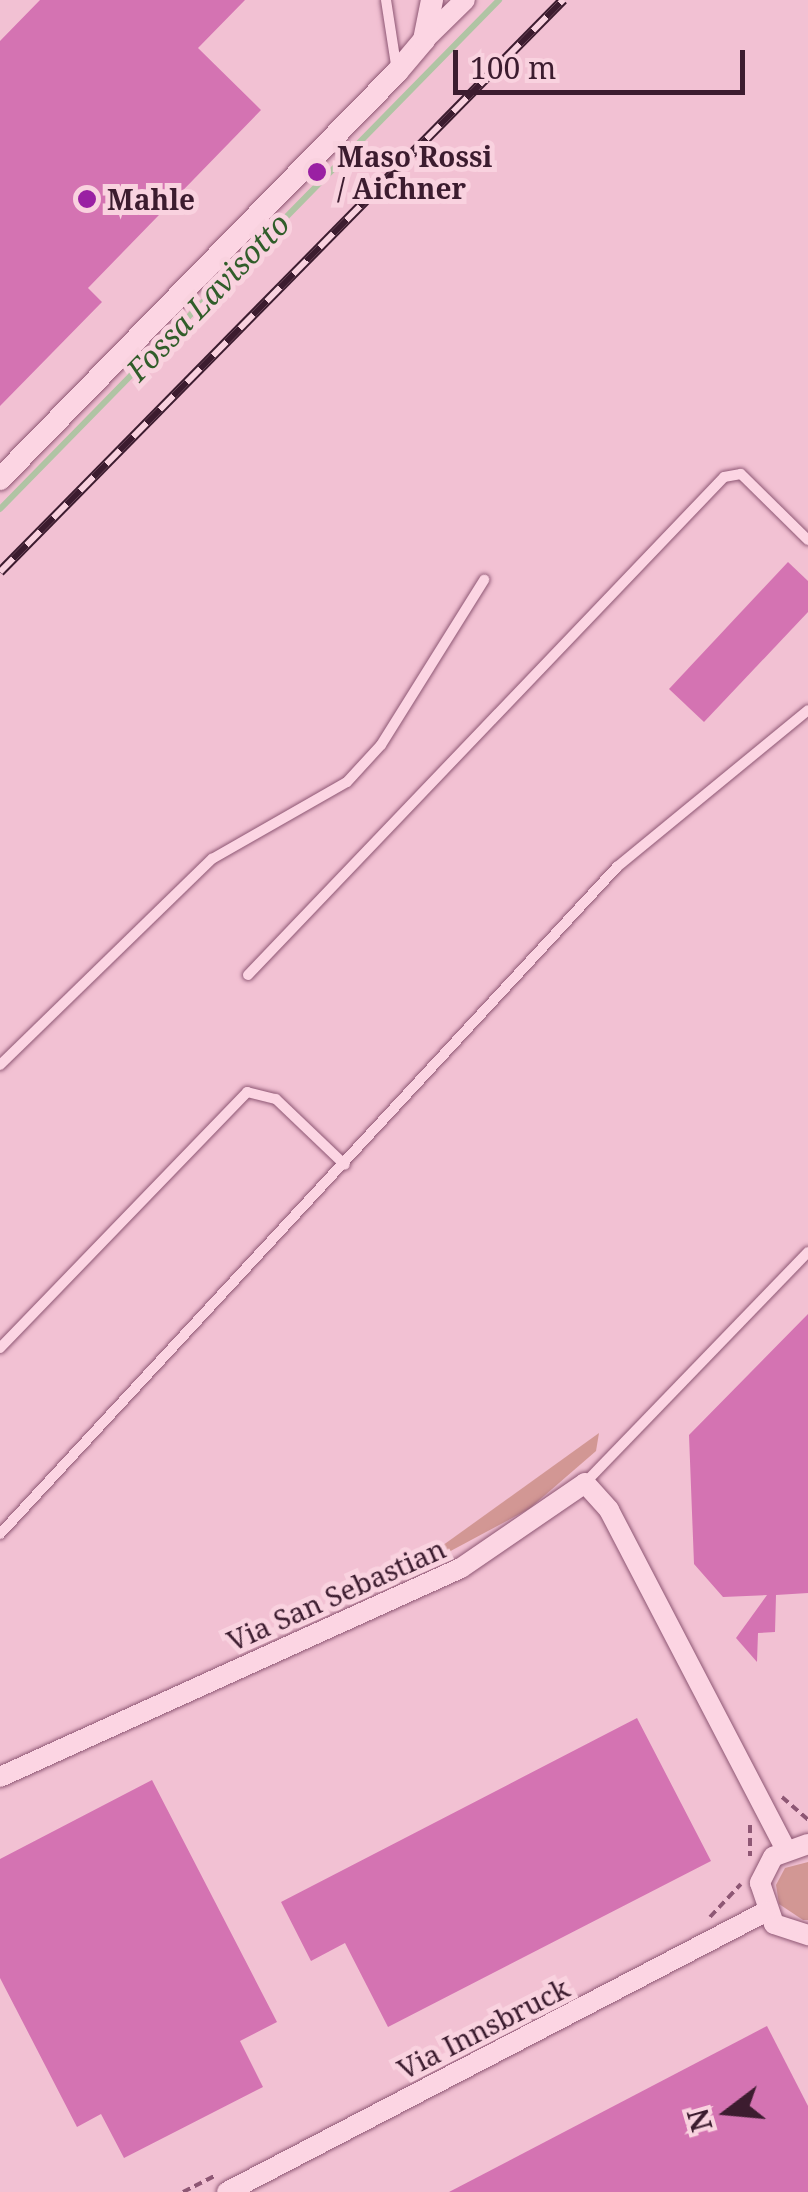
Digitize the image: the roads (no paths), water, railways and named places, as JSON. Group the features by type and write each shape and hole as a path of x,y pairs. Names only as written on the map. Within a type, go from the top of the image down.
{"street":[{"path":"424,40 432,0"},
{"path":"0,479 465,0"},
{"path":"585,1482 609,1510 785,1848"},
{"name":"Via San Sebastian","path":"0,1777 461,1568 585,1482"},
{"path":"808,1844 785,1848 764,1869 765,1912 787,1932 808,1935"},
{"name":"Via Innsbruck","path":"223,2183 765,1912"}],"lane":[{"path":"386,0 397,72"},
{"path":"248,976 724,477 740,474 808,540"},
{"path":"0,1064 212,859 347,782 381,745 484,580"},
{"path":"0,1534 617,867 808,710"},
{"path":"0,1348 247,1092 276,1099 345,1165"},
{"name":"Via San Sebastian","path":"585,1482 808,1252"}],"waterway":[{"name":"Fossa Lavisotto","path":"0,509 499,0"}],"railway":[{"path":"0,572 563,0"}],"place":[{"name":"Maso Rossi / Aichner","path":"317,172"},
{"name":"Mahle","path":"87,199"}]}
